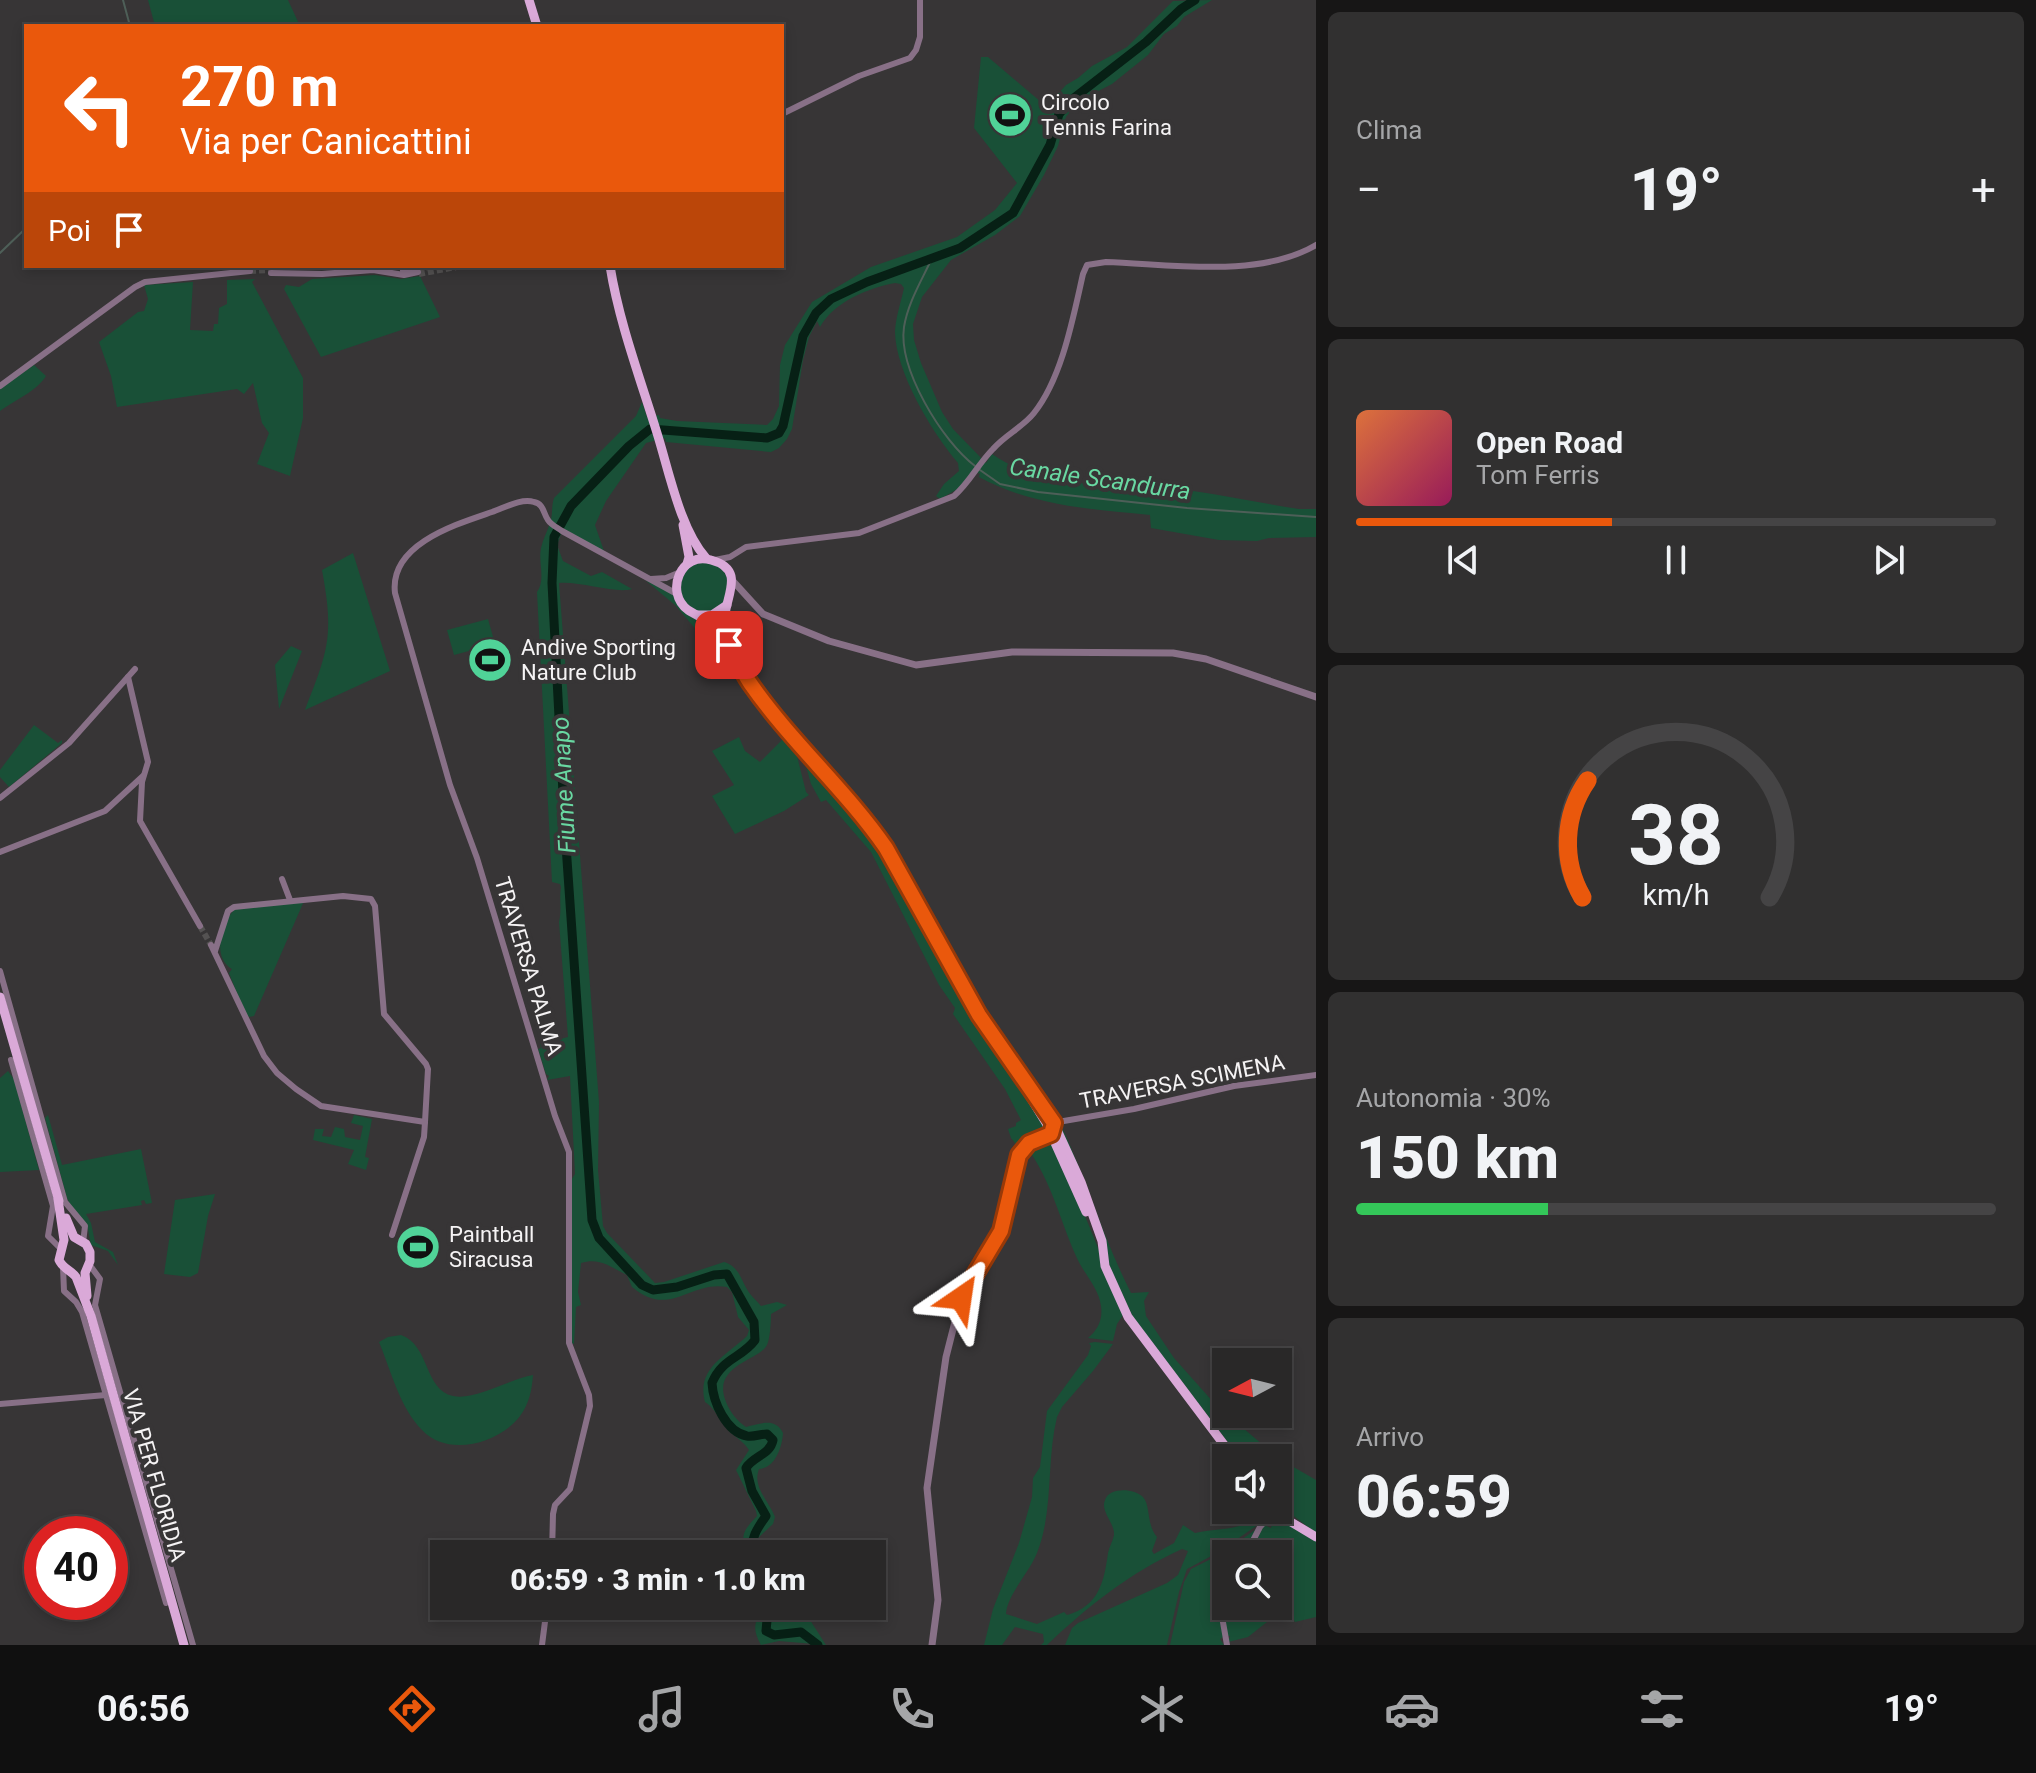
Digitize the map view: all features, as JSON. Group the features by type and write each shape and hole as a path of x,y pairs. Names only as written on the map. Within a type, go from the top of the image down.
{"main road":[{"path":"527,0 534,24"},
{"path":"608,268 680,506 696,545 728,570 732,578 724,623 729,645"},
{"path":"680,506 689,557 676,585 677,594 687,609 710,623 729,645 772,713 871,826 886,848 996,1042 1081,1182 1102,1241 1105,1266 1128,1317 1223,1444"},
{"path":"684,567 711,559"},
{"path":"695,614 712,615 729,602"},
{"path":"0,997 58,1199 80,1242 90,1252 91,1316"},
{"path":"996,1042 1045,1107 1049,1131 1103,1250"},
{"path":"58,1199 62,1247 59,1260 69,1270 91,1316"},
{"path":"62,1247 80,1242"},
{"path":"69,1270 88,1266"},
{"name":"VIA PER FLORIDIA","path":"91,1316 184,1645"},
{"path":"1292,1523 1316,1537"}],"street":[{"path":"784,113 859,76 910,58 920,37 920,0"},
{"path":"711,559 730,557 746,547 859,533 946,500 963,488 993,448 1017,430 1041,404 1068,335 1087,265 1106,262 1254,265 1297,255 1316,245"},
{"path":"270,271 294,270 313,274 418,271"},
{"path":"0,386 135,287 153,281 251,273"},
{"name":"TRAVERSA PALMA","path":"552,1540 555,1505 570,1489 590,1406 589,1395 569,1343 569,1152 437,742 394,587 400,568 422,542 448,527 531,501 540,505 550,523 647,579"},
{"path":"738,552 732,578 763,614 829,641 916,665 1012,652 1173,653 1206,659 1316,697"},
{"path":"647,579 666,578 684,567"},
{"path":"647,579 677,594"},
{"path":"729,602 748,599"},
{"path":"0,798 69,743 135,669"},
{"path":"128,677 148,762 140,821 200,926"},
{"path":"0,852 105,811 144,776"},
{"path":"282,879 290,900"},
{"path":"392,1235 424,1137 425,1122 426,1064 384,1014 375,904 369,898 343,896 231,908 213,948 264,1056 277,1073 321,1106 425,1122"},
{"path":"0,971 65,1202 85,1226 80,1242"},
{"path":"11,1060 53,1206 48,1236 62,1247"},
{"name":"TRAVERSA SCIMENA","path":"1049,1131 1234,1086 1316,1075"},
{"path":"932,1645 938,1600 927,1488 946,1357 961,1298 1001,1231 1021,1152 1049,1131"},
{"path":"88,1266 100,1279 95,1305 193,1645"},
{"path":"69,1270 63,1282 64,1291 82,1312 166,1603"},
{"path":"0,1404 106,1395"},
{"path":"542,1645 545,1620"},
{"path":"1223,1620 1227,1645"}],"green space":[{"path":"148,0 288,0 299,24 154,24"},
{"path":"1212,0 1184,17 1164,34 1148,55 1112,84 1077,102 1066,117 1058,146 1044,175 1020,216 995,235 951,260 922,297 913,324 914,340 942,412 953,429 986,463 992,454 1012,466 1052,479 1177,489 1299,509 1316,509 1316,537 1219,540 1151,528 1150,515 1041,500 999,487 974,471 961,487 940,499 936,496 959,471 958,463 927,419 901,364 895,331 904,288 895,283 874,288 843,303 820,327 817,321 803,360 792,429 779,448 771,452 666,442 665,438 646,443 606,501 595,525 604,551 562,531 557,545 563,561 591,576 602,572 632,589 559,583 599,1102 598,1170 603,1226 655,1283 724,1262 737,1271 761,1306 777,1302 787,1305 771,1314 767,1345 730,1372 723,1390 730,1409 746,1427 771,1423 783,1433 777,1456 765,1468 759,1469 757,1476 759,1488 775,1517 773,1524 758,1540 743,1540 744,1533 757,1516 736,1470 749,1450 705,1402 703,1390 709,1371 747,1336 749,1330 738,1317 732,1292 727,1287 714,1286 658,1300 632,1287 627,1275 610,1266 594,1261 581,1263 578,1292 581,1305 576,1307 574,1344 571,1343 570,1182 575,1174 570,1076 547,1080 549,1076 538,1049 541,1048 540,1044 568,1037 559,922 561,887 552,882 537,592 541,582 541,548 551,520 554,498 636,416 642,402 647,417 659,415 660,418 677,421 767,425 779,406 780,365 785,345 812,302 871,267 957,237 995,210 1017,183 974,128 981,57 988,57 1048,105 1066,85 1127,47 1173,1"},
{"path":"375,275 401,279 420,276 440,317 321,357 284,289 286,285 299,287 312,279"},
{"path":"255,279 252,282 303,378 303,418 290,476 257,464 269,433 262,423 253,383 244,394 237,389 117,407 111,376 99,342 138,312 144,311 148,299 144,285 193,282 190,330 213,331 214,324 218,324 219,308 227,304 227,280"},
{"path":"34,365 46,376 31,391 0,411 0,389"},
{"path":"353,553 390,671 305,710 327,642 328,611 322,570"},
{"path":"704,562 722,569 729,587 722,605 704,612 686,605 679,587 686,569"},
{"path":"645,580 670,592 719,636 768,714 675,605"},
{"path":"488,619 495,644 454,655 447,630"},
{"path":"291,646 302,651 279,709 275,665"},
{"path":"34,725 58,743 62,740 62,743 9,787 0,777 0,770"},
{"path":"739,737 745,751 760,762 788,737 795,748 809,795 784,811 735,834 712,796 734,785 712,751"},
{"path":"802,752 878,842 1045,1128 1044,1132 1019,1148 1008,1129 1021,1120 1005,1089 953,1014 955,1008 939,985 871,852 826,800 821,802 811,784"},
{"path":"304,901 254,1016 249,1017 229,973 232,969 226,964 220,949 226,922 236,908"},
{"path":"8,1071 14,1079 39,1170 0,1172 0,1078"},
{"path":"48,1115 62,1165 141,1149 152,1203 146,1204 144,1200 141,1201 142,1205 86,1214 95,1242 113,1252 118,1265 108,1251 91,1245 87,1224 73,1211 45,1118"},
{"path":"354,1115 372,1119 365,1157 369,1158 366,1170 348,1164 354,1150 313,1140 315,1129 324,1129 322,1136 331,1137 335,1127 344,1129 345,1137 360,1140 363,1126 351,1123"},
{"path":"1064,1124 1062,1127 1131,1293 1149,1292 1144,1301 1146,1316 1174,1358 1212,1401 1212,1421 1133,1317 1110,1268 1105,1239 1059,1125"},
{"path":"1043,1140 1049,1141 1052,1146 1077,1197 1123,1315 1113,1341 1088,1338 1100,1320 1100,1299 1076,1256 1043,1173 1027,1148"},
{"path":"215,1194 198,1273 190,1277 164,1274 175,1200"},
{"path":"401,1335 417,1348 437,1385 453,1396 481,1393 533,1375 530,1397 520,1416 500,1434 473,1444 459,1445 433,1439 408,1411 379,1342"},
{"path":"1089,1343 1113,1344 1057,1417 1042,1537 1033,1561 1010,1599 1006,1614 1037,1624 1064,1612 1067,1615 1078,1611 1093,1599 1102,1583 1114,1535 1104,1504 1107,1496 1116,1491 1128,1491 1143,1497 1157,1537 1152,1551 1154,1554 1174,1543 1183,1525 1195,1533 1259,1524 1236,1540 1212,1540 1212,1556 1187,1569 1167,1645 1065,1645 1072,1628 1078,1623 1167,1583 1178,1575 1188,1551 1182,1549 1145,1568 1111,1591 1047,1645 1041,1645 1044,1642 1043,1634 1015,1627 1002,1645 984,1645 993,1609 1019,1543 1032,1497 1033,1478 1040,1467 1047,1411 1088,1355"},
{"path":"1217,1428 1243,1428 1262,1444 1229,1444"},
{"path":"1292,1466 1316,1480 1316,1533 1292,1515"},
{"path":"1272,1524 1289,1524 1316,1541 1316,1617 1295,1622 1292,1616 1292,1540 1257,1540 1264,1525 1271,1528"},
{"path":"1255,1530 1250,1540 1241,1540"},
{"path":"1212,1558 1212,1620 1220,1620 1223,1637 1220,1639 1224,1645 1170,1645 1184,1582 1191,1569"},
{"path":"757,1620 810,1620 826,1645 779,1641 761,1645"},
{"path":"1225,1620 1275,1620 1267,1622 1248,1637 1228,1642 1230,1636 1227,1636"}],"waterway":[{"path":"123,0 129,24"},
{"name":"Fiume Anapo","path":"753,1540 766,1516 752,1491 746,1468 768,1449 773,1440 767,1434 747,1436 733,1429 718,1407 712,1383 721,1368 755,1340 754,1322 727,1274 677,1287 653,1290 642,1285 599,1238 592,1220 565,831 552,583 554,537 571,506 629,446 650,429 767,438 779,433 803,336 816,313 831,299 867,282 960,248 1013,213 1050,145 1059,114 1070,101 1195,0"},
{"path":"0,253 24,230"},
{"name":"Canale Scandurra","path":"932,258 909,309 904,327 904,344 915,383 936,422 962,455 975,466"},
{"name":"Canale Scandurra","path":"980,470 1000,484 1038,492 1187,508 1316,517"},
{"name":"Fiume Anapo","path":"767,1620 766,1631 774,1635 801,1632 818,1645"}],"tunnel":[{"path":"417,269 423,268"},
{"path":"419,274 451,268"},
{"path":"250,271 270,270"},
{"path":"200,926 211,945"}],"place":[{"name":"Circolo Tennis Farina","path":"1010,115"},
{"name":"Andive Sporting Nature Club","path":"490,660"},
{"name":"Paintball Siracusa","path":"418,1247"}],"route":[{"path":"729,645 772,713 871,826 886,848 979,1015 1054,1123 1051,1134 1029,1143 1019,1155 1001,1231 961,1298"}]}
